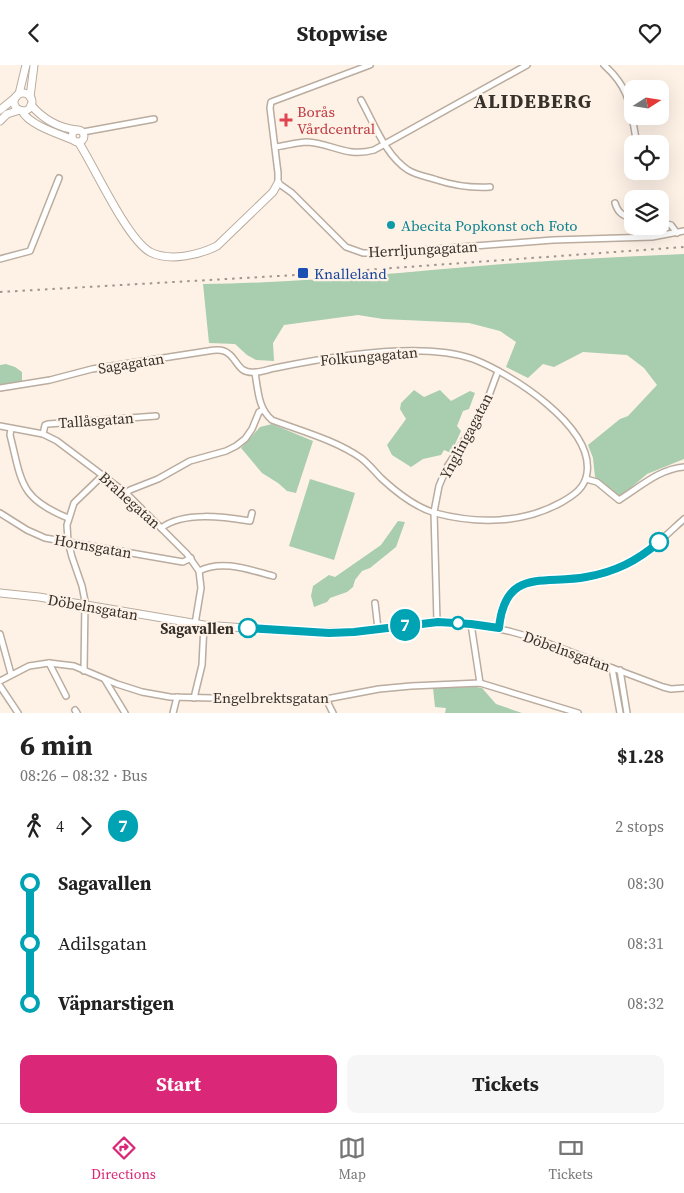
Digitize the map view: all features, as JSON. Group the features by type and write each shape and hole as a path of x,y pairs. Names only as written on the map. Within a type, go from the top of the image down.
{"street":[{"path":"0,110 18,96 25,94 39,114 51,122 80,131 85,138 76,141 37,125 15,105 15,100 18,96 26,65"},
{"path":"0,121 7,114 28,109 31,101 34,65"},
{"path":"154,119 80,131 72,134 136,240 151,252 164,256 188,255 208,251 217,246 267,199 278,183 270,108 272,102 370,65"},
{"path":"275,147 307,143 345,152 367,152 386,145 528,65"},
{"path":"604,65 619,80 625,90 635,135"},
{"path":"362,100 386,145 395,158 408,170 464,187 490,187"},
{"path":"0,259 30,251 59,178"},
{"name":"Herrljungagatan","path":"278,183 292,193 346,247 363,253 553,240 637,238 684,231"},
{"path":"615,203 618,211 624,216"},
{"path":"669,224 677,233"},
{"name":"Sagagatan","path":"0,388 92,369 217,350 228,353 244,371 255,373"},
{"name":"Folkungagatan","path":"255,373 358,355 424,351 447,353 472,359 498,371 527,389 554,411 583,445 588,464 586,479"},
{"name":"Ynglingagatan","path":"438,622 434,512 439,486 447,467 484,409 498,371"},
{"path":"255,373 263,410 272,419 348,450 370,465 388,485 414,503 434,512 461,519 487,521 532,515 554,507 572,496 583,486 586,479 597,482 619,500 663,472 673,468 684,467"},
{"path":"126,493 158,479 190,461 226,451 236,446 245,439 252,429 259,412 263,410"},
{"name":"Tallåsgatan","path":"43,434 45,425 48,424 156,416"},
{"name":"Brahegatan","path":"0,426 43,434 57,441 126,493 191,559 199,571"},
{"path":"11,429 10,435 21,479 27,491 42,506 68,518"},
{"path":"84,671 85,606 82,586 68,542 68,518 79,497 103,475"},
{"name":"Hornsgatan","path":"0,513 27,530 45,538 183,562 191,559"},
{"path":"161,528 168,523 199,517 250,521 252,513"},
{"path":"499,628 506,601 515,589 523,583 534,580 585,577 622,567 646,552 684,519"},
{"path":"195,623 201,587 199,571 209,566 223,566 244,569 273,577"},
{"name":"Döbelnsgatan","path":"0,593 39,597 204,625 298,632 329,633 438,622 471,624 499,628 573,652 663,687 671,689 684,688"},
{"path":"375,603 378,629"},
{"path":"471,624 480,683"},
{"path":"194,698 202,665 204,625"},
{"path":"0,634 11,674"},
{"path":"48,663 66,696"},
{"name":"Engelbrektsgatan","path":"0,681 29,666 48,663 74,666 104,680 142,692 177,697 293,701 326,699 379,689 480,683 578,713"},
{"path":"612,668 620,713"},
{"path":"620,670 626,713"},
{"path":"104,680 125,713"},
{"path":"0,686 18,713"},
{"path":"173,713 177,697"},
{"path":"326,699 333,713"}],"green space":[{"path":"684,254 684,459 647,474 620,497 595,477 593,458 588,445 620,419 628,416 657,385 644,368 627,355 583,352 554,367 543,364 528,378 506,367 516,342 500,331 469,323 383,319 358,315 284,325 273,343 274,361 256,360 235,344 209,343 203,284 311,280 515,263"},
{"path":"6,364 22,372 22,382 0,385 0,365"},
{"path":"414,390 424,397 440,390 451,401 470,391 475,393 469,409 463,411 457,426 461,431 451,453 444,450 441,455 423,459 411,467 392,455 387,445 406,419 400,409 401,403"},
{"path":"272,424 313,441 296,493 287,491 262,473 241,448 260,427"},
{"path":"310,479 355,493 334,560 289,546"},
{"path":"398,521 405,522 396,547 370,568 362,571 355,580 353,587 347,592 330,598 327,602 314,607 311,596 313,586 329,575 335,577 381,545"},
{"path":"433,688 482,688 496,704 522,713 445,713 446,708 435,707"}],"railway":[{"path":"0,292 296,275 684,247"}],"bus line":[{"name":"7","path":"248,628 329,633 354,632 438,622 499,628 506,601 511,593 523,583 534,580 585,577 609,571 632,562 659,542"}],"place":[{"name":"Borås Vårdcentral","path":"286,120"},
{"name":"Abecita Popkonst och Foto","path":"391,225"},
{"name":"Knalleland","path":"303,273"},
{"name":"Sagavallen","path":"248,628"}],"district":[{"name":"ALIDEBERG","path":"533,101"}]}
